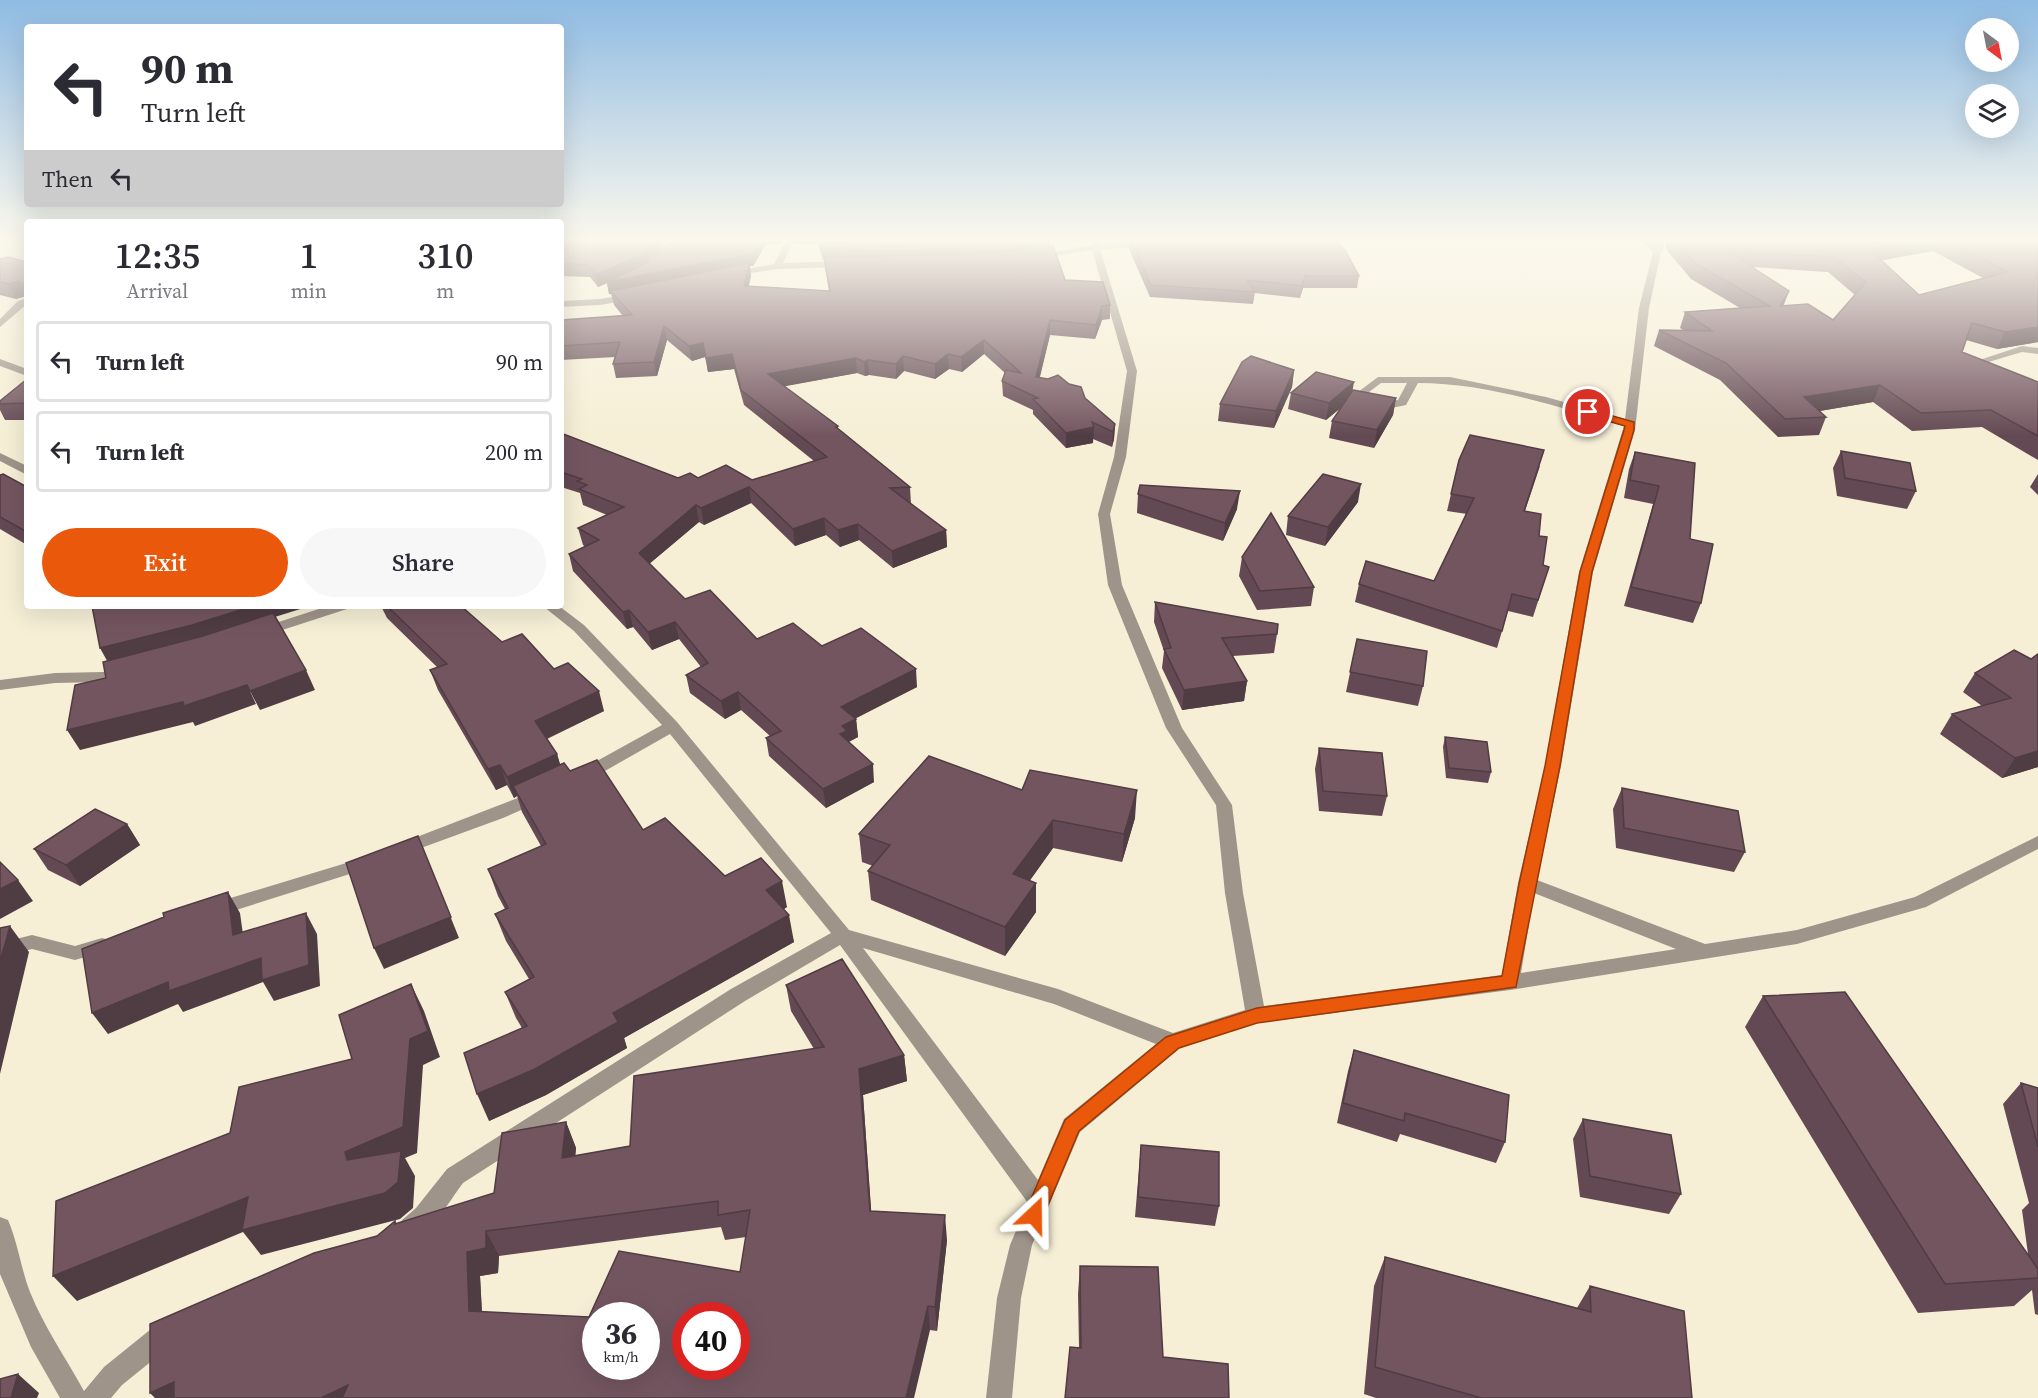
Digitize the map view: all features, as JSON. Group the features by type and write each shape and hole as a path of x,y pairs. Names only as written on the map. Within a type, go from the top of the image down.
{"street":[{"path":"0,324 19,305"},
{"path":"1113,305 1132,371 1120,457 1104,514 1115,585 1174,728 1224,805 1234,893 1257,1015"},
{"path":"1510,982 1527,884 1553,766 1586,572 1630,424 1645,305"},
{"path":"1994,371 1972,364 2022,349 2038,351"},
{"path":"0,363 24,372"},
{"path":"1414,380 1402,403 1378,407 1366,402 1359,395 1378,380 1414,380 1450,380 1545,400 1630,424"},
{"path":"0,456 24,469"},
{"path":"252,635 333,609"},
{"path":"554,609 579,628 672,726 843,935 1040,1200"},
{"path":"0,685 56,678 103,677 136,669"},
{"path":"569,782 672,726"},
{"path":"205,913 383,856 497,814 548,791"},
{"path":"999,1398 1009,1298 1021,1245 1072,1126 1173,1042 1257,1015 1510,982 1797,937 1920,902 2038,842"},
{"path":"1527,884 1701,951"},
{"path":"392,1244 424,1216 455,1176 738,995 843,935 1058,997 1173,1042"},
{"path":"0,950 32,942 75,953 118,940"},
{"path":"0,1228 5,1259 45,1350 75,1398"},
{"path":"94,1398 113,1376 180,1322"}],"building":[{"path":"623,305 1108,305 1102,306 1096,325 1050,320 1036,377 1048,379 1058,375 1069,384 1081,387 1085,398 1115,424 1113,432 1092,422 1094,427 1066,433 1033,399 1038,398 1002,381 1006,370 1021,373 984,340 961,357 948,354 935,364 903,356 896,364 868,360 864,362 856,358 768,374 838,426 836,427 910,487 890,488 946,530 892,551 858,524 838,530 824,518 793,529 749,487 701,508 696,505 639,553 685,599 710,590 757,639 793,623 822,646 861,628 916,669 841,707 856,719 842,726 847,731 840,734 873,764 823,789 766,738 781,731 738,692 721,701 686,675 708,663 675,622 648,632 629,610 623,612 569,554 599,540 578,528 624,507 579,489 587,485 577,481 582,479 564,473 564,434 678,478 690,473 698,478 726,465 752,480 827,457 741,390 732,354 706,358 703,343 689,346 664,326 654,362 613,364 620,342 564,346 564,320 632,315"},
{"path":"1810,305 1833,320 1846,305 2038,305 2038,327 2005,332 1972,323 1962,352 2038,382 2038,436 1991,410 1921,413 1880,385 1804,397 1826,417 1785,419 1726,363 1659,330 1712,331 1685,312"},
{"path":"1251,356 1294,370 1276,411 1220,404 1242,362"},
{"path":"1316,372 1354,382 1329,403 1291,393"},
{"path":"24,381 24,403 0,404 0,401"},
{"path":"1353,390 1396,398 1377,430 1332,421"},
{"path":"1470,435 1544,450 1524,511 1541,514 1539,536 1547,537 1543,565 1549,567 1538,600 1512,594 1502,631 1359,584 1366,561 1434,581 1474,498 1451,494 1459,460"},
{"path":"1841,451 1910,463 1916,491 1845,478"},
{"path":"1635,452 1695,463 1690,539 1713,544 1701,603 1631,587 1659,486 1630,480"},
{"path":"3,474 24,485 24,530 0,517 0,475"},
{"path":"1323,474 1361,484 1328,527 1288,516"},
{"path":"1140,485 1240,491 1225,523 1138,494"},
{"path":"1271,513 1314,587 1260,591 1242,557"},
{"path":"1155,602 1278,624 1277,634 1222,638 1247,681 1184,690 1164,649 1171,648"},
{"path":"93,609 243,609 192,625 100,648"},
{"path":"390,609 464,609 502,642 522,634 554,669 568,663 599,691 535,721 557,754 507,777 500,765 488,769 430,670 447,664"},
{"path":"273,613 306,670 250,691 247,685 184,706 183,702 67,730 75,685 106,678 103,662 203,636"},
{"path":"1357,639 1427,651 1423,686 1350,672"},
{"path":"2014,650 2031,659 2038,654 2038,751 2015,758 1952,714 2011,698 1975,673"},
{"path":"1445,737 1487,742 1491,772 1449,768"},
{"path":"1319,748 1382,753 1387,796 1323,791"},
{"path":"929,756 1022,790 1030,770 1137,790 1124,834 1053,820 1013,874 1036,883 1005,927 868,871 890,845 859,834"},
{"path":"597,760 643,830 665,818 725,876 761,858 782,881 766,890 789,915 613,1013 618,1022 535,1069 477,1094 464,1053 527,1026 505,992 534,977 495,914 508,908 488,869 546,844 513,786 564,763 570,771"},
{"path":"1622,788 1738,811 1745,852 1624,828"},
{"path":"95,809 127,824 66,865 34,849"},
{"path":"418,836 451,917 374,948 346,863"},
{"path":"0,862 18,880 0,889"},
{"path":"228,892 233,935 306,913 309,965 262,980 261,958 169,991 168,982 92,1013 82,949 164,917 163,913"},
{"path":"10,926 0,962 0,928"},
{"path":"842,959 904,1055 859,1069 870,1211 945,1215 935,1307 928,1306 906,1398 342,1398 348,1385 321,1398 174,1398 174,1382 150,1393 150,1324 314,1253 377,1236 395,1221 395,1224 494,1193 502,1133 566,1122 562,1158 630,1146 634,1076 824,1047 786,985","holes":["718,1201 718,1215 750,1210 740,1272 619,1251 596,1302 660,1302 660,1380 582,1380 582,1317 469,1311 467,1252 486,1248 486,1231"]},
{"path":"411,984 428,1031 410,1039 403,1127 345,1152 347,1160 401,1151 398,1182 385,1193 242,1230 248,1197 53,1276 56,1201 230,1133 239,1087 352,1059 339,1015"},
{"path":"1845,992 2038,1269 2038,1278 1945,1284 1763,996"},
{"path":"1354,1050 1509,1095 1505,1142 1405,1113 1404,1121 1343,1103"},
{"path":"2021,1083 2038,1088 2038,1147"},
{"path":"1583,1119 1671,1135 1681,1194 1590,1176"},
{"path":"1141,1145 1219,1152 1219,1206 1138,1197"},
{"path":"1385,1257 1591,1312 1590,1286 1684,1311 1692,1398 1481,1398 1375,1367"},
{"path":"1080,1266 1158,1267 1163,1357 1228,1364 1229,1398 1065,1398 1070,1347 1081,1348"},
{"path":"18,1374 11,1398 0,1398 0,1379"}],"route":[{"path":"1034,1215 1072,1126 1173,1042 1257,1015 1510,982 1527,884 1553,766 1586,572 1630,424 1588,412"}]}
